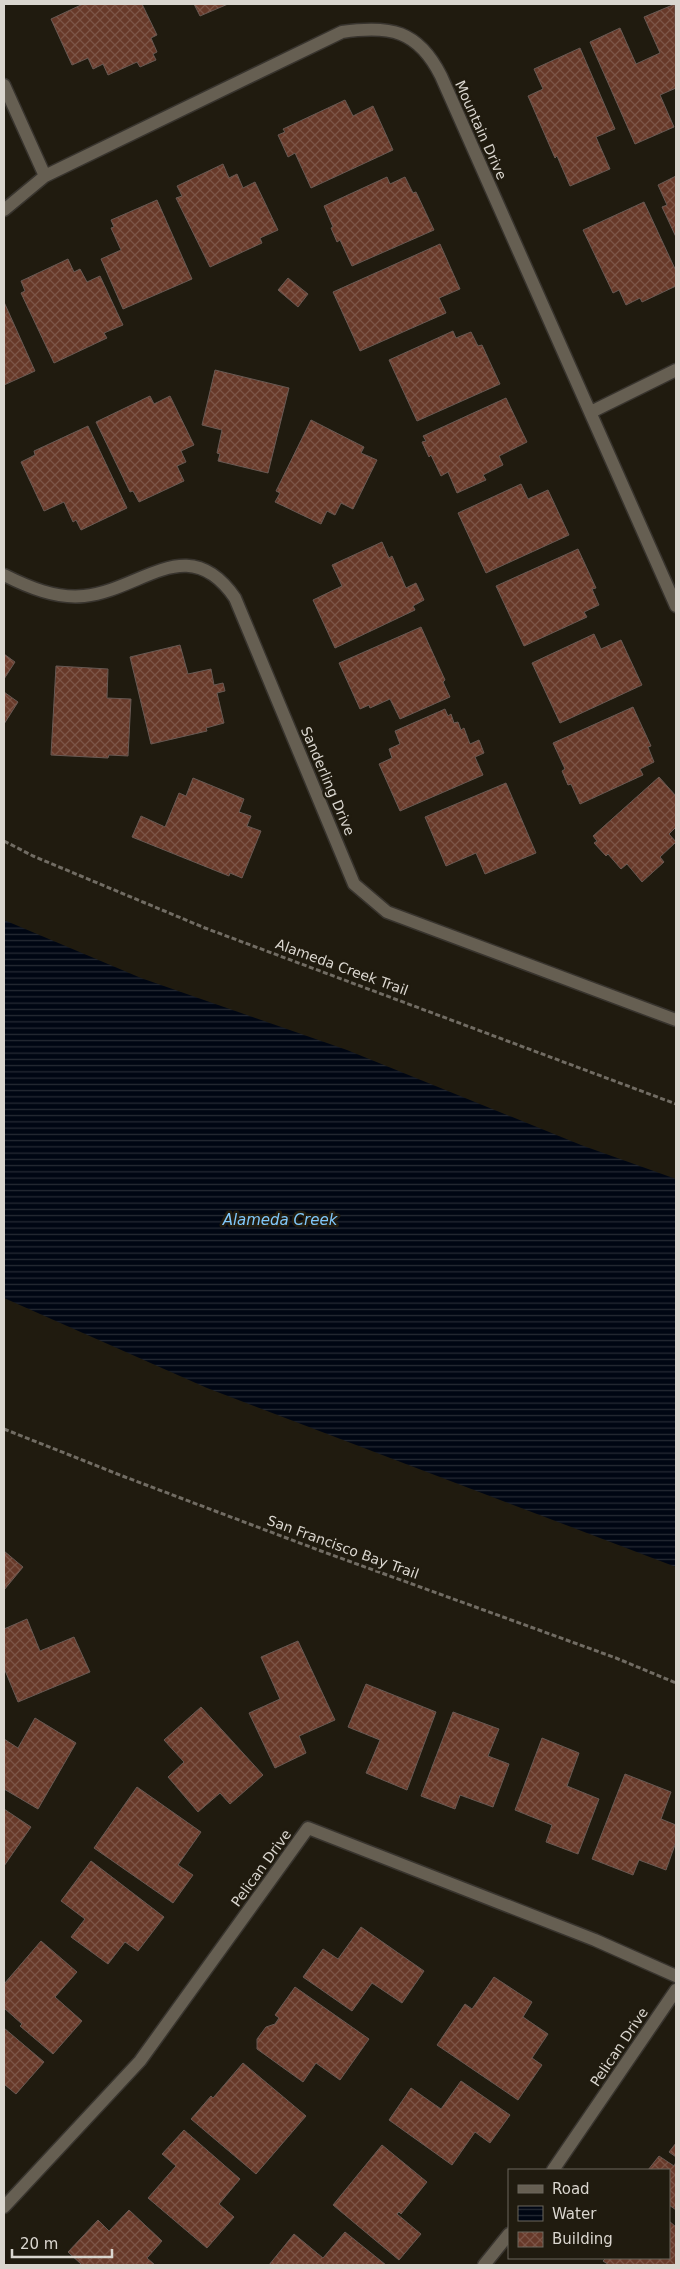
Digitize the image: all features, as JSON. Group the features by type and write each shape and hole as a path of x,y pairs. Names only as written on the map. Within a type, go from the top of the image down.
{"street":[{"name":"Mountain Drive","path":"45,176 342,32 370,28 396,32 420,45 434,62 676,606"},
{"path":"4,85 45,176 4,210"},
{"path":"591,412 676,370"},
{"name":"Sanderling Drive","path":"4,575 32,588 69,597 99,593 179,566 193,566 211,573 225,583 235,598 354,884 387,912 676,1020"},
{"name":"Pelican Drive","path":"4,2207 140,2061 308,1828 595,1940 676,1976"},
{"name":"Pelican Drive","path":"554,2169 676,1990"},
{"path":"484,2265 508,2235"}],"path":[{"name":"Alameda Creek Trail","path":"4,841 34,856 205,928 676,1104"},
{"name":"San Francisco Bay Trail","path":"4,1429 134,1480 616,1658 676,1683"}],"water":[{"name":"Alameda Creek","path":"4,920 141,978 347,1050 581,1145 676,1179 676,1567 207,1388 4,1298"}],"building":[{"path":"83,4 142,4 157,35 151,38 157,52 153,54 156,60 140,67 137,62 108,75 103,64 93,69 88,58 72,65 51,19"},
{"path":"194,4 228,4 200,16"},
{"path":"675,4 676,88 660,95 674,127 635,144 590,42 620,28 636,64 660,53 644,17"},
{"path":"580,48 615,129 596,137 610,169 570,186 557,156 555,158 528,96 543,89 534,69"},
{"path":"345,100 353,116 373,106 393,150 311,188 295,153 288,157 278,135 285,132 283,129"},
{"path":"223,164 229,178 237,174 243,188 255,182 278,230 260,238 262,243 210,267 176,198 182,196 177,186"},
{"path":"676,176 676,237 662,207 667,205 658,185"},
{"path":"387,177 390,184 405,177 413,193 416,192 434,230 352,266 340,240 337,242 324,206"},
{"path":"157,200 192,279 123,309 101,259 121,250 111,228 114,227 111,220"},
{"path":"644,202 676,271 676,286 642,302 640,298 626,305 619,290 613,293 583,230"},
{"path":"440,244 460,289 439,298 446,313 360,351 333,292"},
{"path":"68,259 74,272 80,269 87,282 100,276 123,325 104,333 107,338 54,363 21,293 25,291 21,281"},
{"path":"288,278 308,294 298,307 278,290"},
{"path":"4,302 35,371 4,385"},
{"path":"453,331 456,338 471,332 478,346 482,345 500,384 417,421 389,360"},
{"path":"215,370 289,388 268,473 218,461 220,454 217,453 222,430 202,425"},
{"path":"150,396 154,404 170,396 194,445 181,451 186,462 177,466 184,481 139,502 133,491 130,492 96,422"},
{"path":"506,398 527,442 499,456 503,465 483,475 486,480 457,493 448,472 441,476 431,455 429,457 422,442 426,441 423,436"},
{"path":"311,420 364,447 361,453 377,460 353,509 341,503 335,515 327,511 321,524 275,502 280,493 276,491"},
{"path":"88,426 127,508 81,530 76,520 73,522 64,502 44,511 21,462 35,455 34,451"},
{"path":"521,484 528,499 548,490 569,535 486,573 458,513"},
{"path":"382,542 389,558 392,556 406,588 416,583 424,600 413,606 415,610 335,648 313,600 342,586 332,565"},
{"path":"578,549 596,588 592,589 599,605 584,612 587,617 524,646 496,586"},
{"path":"421,627 445,680 443,682 450,697 400,719 390,699 370,708 369,705 360,709 339,663"},
{"path":"594,634 601,649 621,640 642,685 560,723 532,663"},
{"path":"180,645 188,674 211,669 214,685 223,683 225,691 217,693 224,723 206,728 207,731 151,744 130,657"},
{"path":"4,654 15,662 4,679"},
{"path":"56,666 108,669 107,698 131,699 128,756 109,755 108,758 51,755"},
{"path":"4,692 18,702 4,724"},
{"path":"633,707 651,746 648,747 654,762 640,769 643,775 580,804 571,784 568,785 562,771 565,769 553,743"},
{"path":"445,709 448,716 451,714 454,723 458,722 461,730 464,728 470,744 479,740 484,753 475,757 483,775 400,811 379,764 392,758 389,749 400,744 395,731"},
{"path":"659,777 676,796 676,827 669,834 676,842 660,857 664,862 642,882 627,864 621,869 608,854 606,856 594,843 597,841 593,836"},
{"path":"193,778 244,799 239,812 251,816 247,826 261,831 242,878 230,873 229,876 132,837 141,816 165,827 179,793 186,796"},
{"path":"506,783 536,853 485,874 476,853 446,866 425,817"},
{"path":"4,1551 23,1567 4,1590"},
{"path":"27,1619 40,1651 74,1637 90,1672 18,1702 4,1668 4,1629"},
{"path":"298,1641 335,1720 299,1736 306,1753 275,1768 249,1713 280,1699 261,1657"},
{"path":"366,1684 436,1712 407,1790 366,1773 380,1740 348,1727"},
{"path":"201,1707 263,1775 230,1804 220,1793 198,1812 168,1777 184,1762 164,1740"},
{"path":"453,1712 499,1729 488,1756 509,1764 493,1807 460,1795 455,1809 421,1796"},
{"path":"35,1718 76,1743 38,1809 4,1789 4,1739 18,1748"},
{"path":"542,1738 579,1753 567,1786 599,1799 578,1854 546,1842 552,1825 515,1810"},
{"path":"625,1774 671,1792 661,1819 676,1825 676,1842 666,1870 639,1860 633,1875 592,1859"},
{"path":"137,1787 201,1832 178,1865 193,1875 173,1903 94,1848"},
{"path":"4,1809 31,1827 4,1866"},
{"path":"91,1861 164,1917 138,1951 125,1942 108,1964 71,1937 85,1919 61,1901"},
{"path":"361,1927 424,1971 402,2003 372,1983 352,2011 303,1977 323,1949 338,1959"},
{"path":"41,1941 77,1972 55,1997 82,2021 53,2054 20,2026 22,2024 4,2008 4,1984"},
{"path":"494,1977 532,2002 523,2017 548,2034 532,2058 542,2065 518,2100 437,2045 465,2004 472,2009"},
{"path":"295,1987 369,2039 340,2080 316,2063 303,2082 257,2049 257,2039 266,2027 275,2024 279,2018 275,2015"},
{"path":"4,2028 44,2062 16,2094 5,2085 4,2087"},
{"path":"243,2063 306,2116 256,2174 191,2119 211,2096 213,2098"},
{"path":"461,2081 510,2115 490,2143 475,2132 452,2165 389,2120 411,2088 441,2109"},
{"path":"184,2130 240,2179 219,2204 234,2217 207,2248 148,2198 176,2166 162,2154"},
{"path":"676,2143 676,2157 669,2152"},
{"path":"382,2145 427,2182 401,2214 399,2212 397,2214 421,2234 399,2260 333,2205"},
{"path":"659,2156 674,2166 676,2162 676,2210 670,2206 670,2169 649,2169"},
{"path":"129,2210 162,2241 147,2258 155,2265 82,2265 68,2252 98,2220 109,2231"},
{"path":"670,2222 676,2227 676,2265 609,2265 603,2261 605,2259 670,2259"},
{"path":"345,2232 386,2265 269,2265 294,2234 323,2258"}]}
